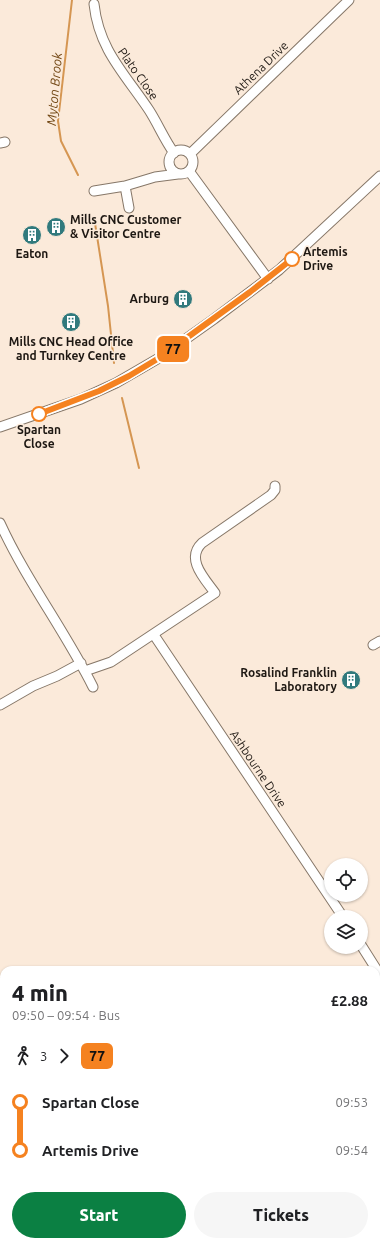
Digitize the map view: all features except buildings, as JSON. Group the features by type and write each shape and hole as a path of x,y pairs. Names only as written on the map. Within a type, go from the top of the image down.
{"street":[{"name":"Athena Drive","path":"190,154 349,0"},
{"name":"Plato Close","path":"94,4 97,23 106,47 112,58 151,113 174,153"},
{"path":"94,191 125,186 155,177 186,173 189,171 193,161 190,154 184,151 177,151 170,158 169,164 164,170 155,177"},
{"path":"169,164 172,170 178,174"},
{"path":"189,171 268,279"},
{"path":"0,428 81,399 129,376 175,348 268,279 380,176"},
{"path":"125,186 129,208"},
{"path":"0,705 33,686 57,676 83,667 112,662 215,594 196,563 195,554 198,548 202,543 271,495 275,490 275,486"},
{"path":"0,523 41,598 83,667 93,687"},
{"name":"Ashbourne Drive","path":"154,635 338,910"},
{"path":"367,954 374,966"}],"waterway":[{"name":"Myton Brook","path":"72,0 58,121 61,141 78,175"},
{"name":"Myton Brook","path":"94,217 108,306 114,363"},
{"name":"Myton Brook","path":"122,398 139,468"}],"bus line":[{"name":"77","path":"39,414 99,391 129,376 159,358 175,348 292,259"}],"place":[{"name":"Mills CNC Customer & Visitor Centre","path":"56,227"},
{"name":"Eaton","path":"32,235"},
{"name":"Artemis Drive","path":"292,259"},
{"name":"Arburg","path":"183,299"},
{"name":"Mills CNC Head Office and Turnkey Centre","path":"71,322"},
{"name":"Spartan Close","path":"39,414"},
{"name":"Rosalind Franklin Laboratory","path":"351,680"}]}
